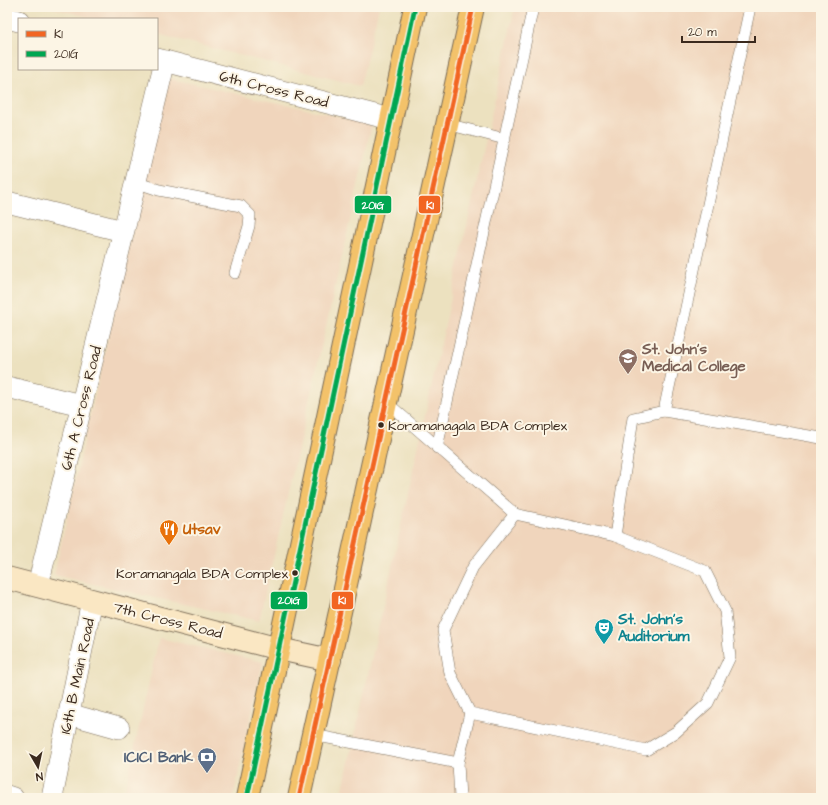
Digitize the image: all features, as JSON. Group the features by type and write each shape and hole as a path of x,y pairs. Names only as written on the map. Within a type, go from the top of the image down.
{"main road":[{"path":"247,798 415,7"},
{"path":"299,798 473,7"}],"street":[{"path":"7,18 18,21"},
{"name":"6th Cross Road","path":"161,60 390,120"},
{"name":"6th A Cross Road","path":"38,584 124,231 161,60"},
{"path":"7,202 124,231"},
{"path":"7,387 81,405"},
{"name":"7th Cross Road","path":"7,578 38,584 92,600 330,660"},
{"name":"16th B Main Road","path":"52,798 92,600"},
{"path":"69,714 119,728"},
{"path":"7,796 13,798"}],"lane":[{"path":"437,448 533,7"},
{"path":"664,411 750,7"},
{"path":"447,124 505,139"},
{"path":"135,182 159,190 241,206 250,215 249,226 235,273"},
{"path":"386,402 437,448 515,514 615,536 705,571 724,611 730,657 708,703 676,732 646,750 470,713"},
{"path":"615,536 633,418 664,411 821,438"},
{"path":"460,798 458,763 470,713 450,673 443,630 473,567 515,514"},
{"path":"314,735 458,763"}],"shaded area":[{"path":"49,7 379,7 360,86 158,34 158,18 92,18"},
{"name":"St. John's Medical College","path":"515,7 821,7 821,798 341,798"},
{"name":"Koramangala BDA Complex","path":"167,78 372,124 259,621 54,575"},
{"path":"159,638 263,662 233,798 123,798"}],"transit line":[{"name":"201G","path":"247,798 415,7"},
{"name":"K1","path":"299,798 473,7"}],"place":[{"name":"St. John's Medical College","path":"628,375"},
{"name":"Koramanagala BDA Complex","path":"381,425"},
{"name":"Utsav","path":"169,546"},
{"name":"Koramangala BDA Complex","path":"295,573"},
{"name":"St. John's Auditorium","path":"604,645"},
{"name":"ICICI Bank","path":"207,774"}]}
